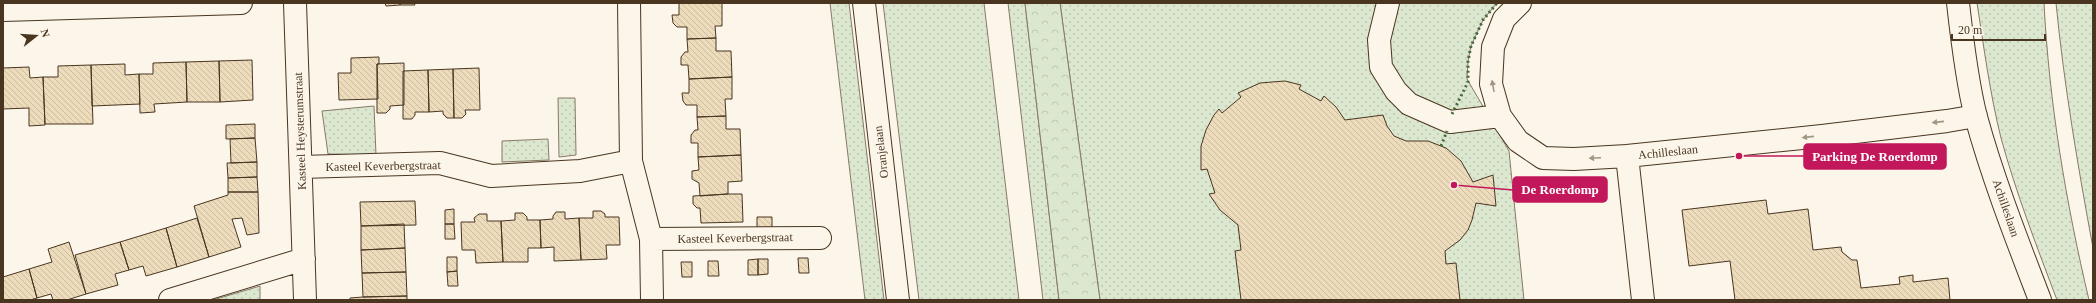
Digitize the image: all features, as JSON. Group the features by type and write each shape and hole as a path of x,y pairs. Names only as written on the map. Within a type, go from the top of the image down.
{"street":[{"path":"3,10 241,3"},
{"name":"Kasteel Heysterumstraat","path":"295,3 305,300"},
{"path":"629,3 631,161 651,239 652,300"},
{"name":"Oranjelaan","path":"864,3 898,300"},
{"path":"1388,3 1379,40 1380,67 1396,92 1409,104 1450,122 1500,116"},
{"name":"Achilleslaan","path":"1520,3 1504,19 1493,47 1491,84 1500,116 1518,141 1543,158 1574,159 1627,156 1822,136 1947,121 1976,116"},
{"name":"Achilleslaan","path":"1958,3 1960,30 1976,116 2005,208 2040,300"},
{"path":"1627,156 1643,300"},
{"name":"Kasteel Keverbergstraat","path":"301,167 440,163 491,176 580,171 631,161"},
{"name":"Kasteel Keverbergstraat","path":"651,239 820,238"},
{"path":"170,300 304,259"}],"green space":[{"path":"830,3 849,3 884,300 865,300"},
{"path":"883,3 984,3 1019,300 919,300"},
{"path":"1008,3 1025,3 1059,300 1043,300"},
{"path":"1025,3 1060,3 1100,300 1059,300"},
{"path":"1060,3 1497,3 1483,20 1471,46 1467,79 1509,151 1524,300 1100,300"},
{"path":"1977,3 2044,3 2046,40 2054,115 2073,227 2089,300 2057,300 2049,280 2020,199 2001,138 1990,88"},
{"path":"2056,3 2093,3 2093,248 2072,126"},
{"path":"558,98 575,98 576,155 559,157"},
{"path":"374,106 376,155 328,154 322,111"},
{"path":"548,139 549,160 502,162 502,141"},
{"path":"260,286 260,300 213,300"}],"building":[{"path":"385,3 400,3 400,5 386,6"},
{"path":"400,3 414,3 415,5 400,5"},
{"path":"679,3 722,3 722,26 715,26 716,38 687,39 687,27 677,27 673,23 672,15 679,15"},
{"path":"716,38 716,51 731,51 732,77 689,79 688,65 681,65 681,57 685,52 688,52 687,39"},
{"path":"379,57 379,64 377,64 378,99 339,100 338,73 351,73 351,58"},
{"path":"252,60 253,100 220,102 219,61"},
{"path":"219,61 220,102 187,102 186,62"},
{"path":"186,62 187,102 154,104 155,112 140,113 139,74 153,74 153,63"},
{"path":"404,63 404,105 390,106 390,109 386,113 377,113 377,64"},
{"path":"125,64 125,75 139,74 140,104 92,106 91,65"},
{"path":"91,65 93,124 45,124 43,77 58,77 58,66"},
{"path":"29,67 30,78 43,77 45,125 29,126 29,108 3,109 3,68"},
{"path":"479,68 480,110 465,110 466,114 462,118 454,118 453,69"},
{"path":"453,69 454,118 447,118 443,114 443,111 429,112 428,70"},
{"path":"428,70 429,112 415,112 412,119 403,119 403,71"},
{"path":"732,77 732,99 725,99 726,116 697,117 697,105 686,105 683,101 682,93 689,93 689,79"},
{"path":"1285,81 1301,85 1299,89 1321,101 1324,96 1336,107 1345,120 1383,115 1387,126 1394,136 1406,141 1428,141 1446,148 1461,161 1473,182 1493,175 1496,206 1476,203 1468,230 1460,240 1445,251 1446,264 1456,263 1460,300 1241,300 1235,251 1241,250 1238,225 1220,210 1209,194 1215,193 1207,169 1201,170 1201,146 1206,130 1214,115 1219,109 1222,113 1241,97 1238,93 1260,83"},
{"path":"726,116 726,129 740,129 741,155 698,157 698,143 691,143 691,135 695,130 698,130 697,117"},
{"path":"255,124 255,138 226,139 226,125"},
{"path":"255,138 257,162 231,163 230,139"},
{"path":"741,155 742,181 728,182 728,194 700,196 699,183 692,179 692,171 699,170 698,157"},
{"path":"257,162 257,177 228,178 227,163"},
{"path":"257,177 258,192 228,192 228,178"},
{"path":"228,192 258,192 259,233 247,235 242,218 232,219 241,247 209,257 194,206 228,195"},
{"path":"742,194 743,222 701,223 700,208 697,208 693,204 693,196"},
{"path":"1766,200 1768,214 1808,209 1813,250 1841,247 1842,252 1852,260 1857,260 1861,288 1900,284 1899,277 1913,275 1913,282 1948,278 1950,300 1735,300 1730,261 1689,266 1682,210"},
{"path":"415,201 416,225 361,226 360,202"},
{"path":"454,209 454,224 445,224 445,210"},
{"path":"593,211 601,211 605,214 605,217 619,217 620,245 606,245 607,259 581,260 579,218 593,218"},
{"path":"556,212 565,212 565,219 579,218 581,260 554,261 554,247 541,248 540,220 553,219"},
{"path":"515,213 523,213 527,217 527,220 540,220 541,248 528,248 528,262 503,262 501,221 515,220"},
{"path":"479,214 487,214 487,221 501,221 503,262 476,263 475,250 462,250 461,222 475,222 474,218"},
{"path":"757,217 772,217 772,228 757,228"},
{"path":"197,218 209,257 177,267 166,228"},
{"path":"404,224 405,248 361,250 361,226"},
{"path":"445,224 454,224 455,239 445,239"},
{"path":"166,228 177,267 146,276 143,266 129,270 120,242"},
{"path":"69,242 86,294 67,300 53,300 51,294 37,298 29,269 52,262 48,249"},
{"path":"120,242 129,270 115,274 118,285 86,294 75,255"},
{"path":"405,248 406,272 362,273 361,250"},
{"path":"447,257 457,257 457,271 447,272"},
{"path":"798,258 808,258 809,273 799,273"},
{"path":"758,259 758,275 748,275 748,260"},
{"path":"758,259 768,259 768,274 758,275"},
{"path":"708,261 718,261 719,276 708,276"},
{"path":"681,262 692,262 692,277 682,277"},
{"path":"29,269 37,298 30,300 3,300 3,277"},
{"path":"457,271 458,286 448,286 447,272"},
{"path":"406,272 407,296 363,297 362,273"},
{"path":"407,296 407,300 350,300 350,298 363,297"}],"hedge":[{"path":"1452,114 1468,82 1468,61 1471,46 1483,20 1497,3"},
{"path":"1441,146 1447,131"}],"place":[{"name":"Parking De Roerdomp","path":"1739,156"},
{"name":"De Roerdomp","path":"1454,185"}]}
